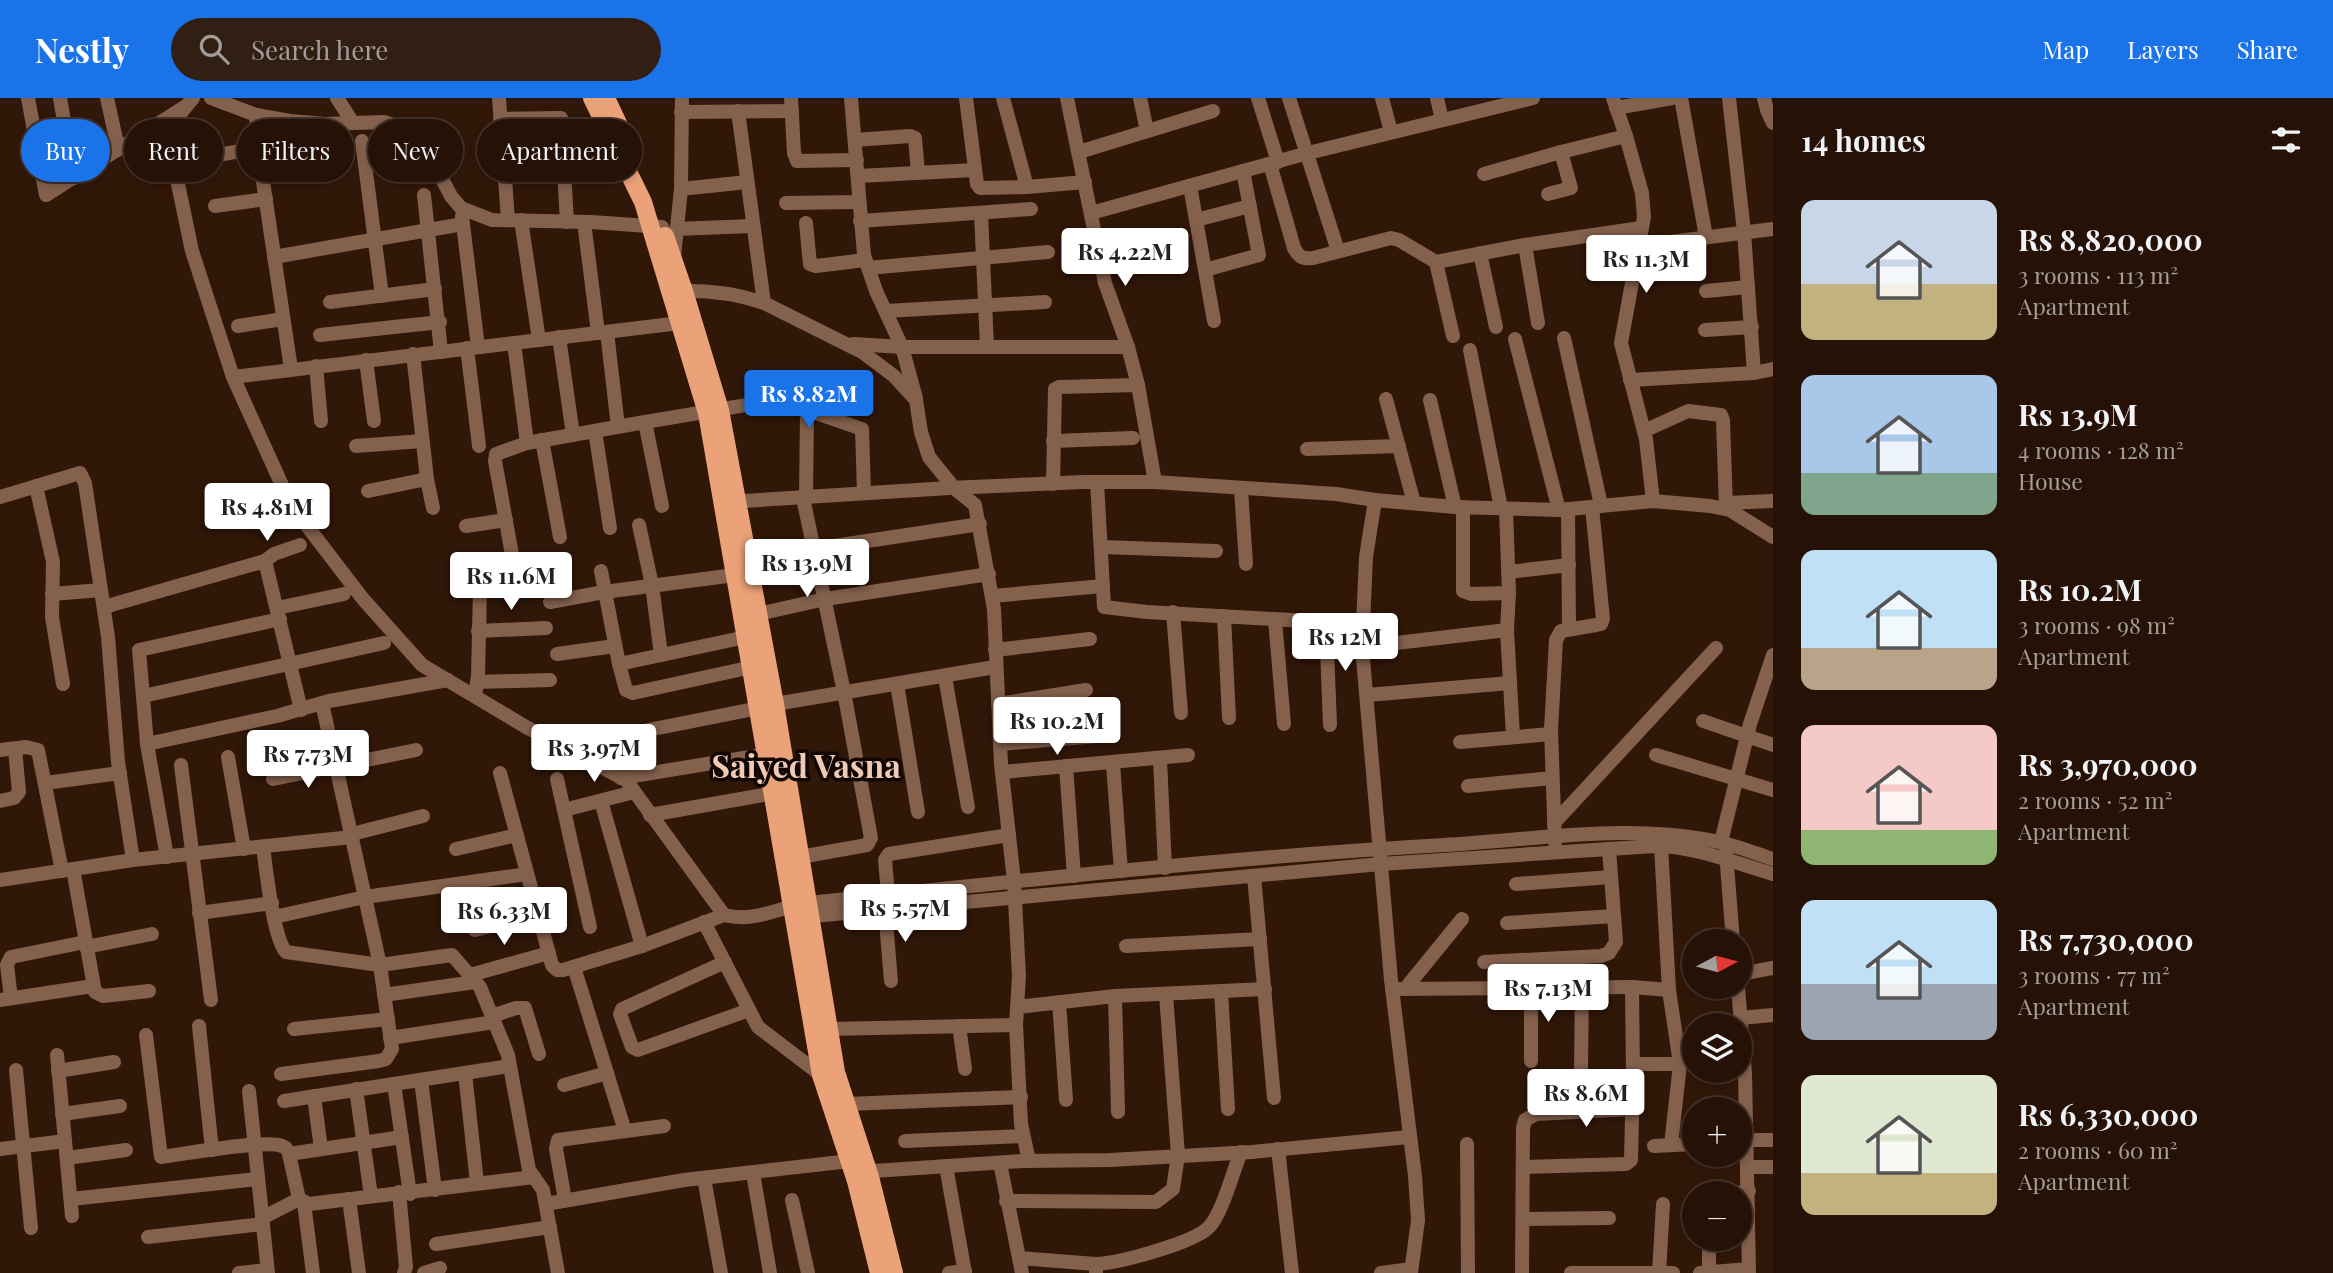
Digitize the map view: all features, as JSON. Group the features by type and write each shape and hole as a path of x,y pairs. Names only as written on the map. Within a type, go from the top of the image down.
{"main road":[{"path":"592,98 643,202 663,228 677,291 713,412 730,502 758,614 767,706 767,754 797,911 821,1075 894,1273"},
{"path":"606,98 653,198 674,262 677,291"},
{"path":"730,502 736,575 752,667 767,706 800,857 797,911 846,1104 879,1273"}],"street":[{"path":"28,98 32,119"},
{"path":"60,98 64,119"},
{"path":"107,98 118,148"},
{"path":"211,98 256,115 279,119"},
{"path":"337,98 350,119"},
{"path":"499,98 500,119 561,119"},
{"path":"851,98 860,221 867,264 902,347 929,457 954,488 975,505 989,574 1003,772 1014,881 1019,976 1016,1025 1023,1136 1028,1161"},
{"path":"966,98 977,184 980,188 1085,182"},
{"path":"1003,98 1027,187"},
{"path":"1068,98 1105,284 1128,347 1138,385 1155,482"},
{"path":"1140,98 1147,131"},
{"path":"1258,98 1294,248 1298,256 1304,259 1391,238 1436,262 1525,244 1641,229"},
{"path":"1289,98 1338,251"},
{"path":"1382,98 1391,132"},
{"path":"1437,98 1442,120"},
{"path":"1091,213 1308,153 1533,98"},
{"path":"1653,501 1644,431 1621,343 1644,217 1642,193 1615,103 1672,98"},
{"path":"1681,98 1706,237"},
{"path":"1729,98 1744,232 1754,373"},
{"path":"1764,98 1773,123"},
{"path":"110,153 189,102"},
{"path":"189,102 175,126 174,165 192,251 233,377 291,505 372,609 422,665 448,680 476,689 626,780 724,915"},
{"path":"663,228 681,189 682,105 738,111 791,104 794,153 797,161 857,160"},
{"path":"738,111 764,303"},
{"path":"1079,152 1213,111"},
{"path":"256,115 256,119"},
{"path":"354,123 384,122 413,134 429,154 451,196 461,208 492,220 584,222 663,228 752,226"},
{"path":"1484,174 1626,135"},
{"path":"855,140 910,136 915,138 918,173"},
{"path":"362,141 382,296"},
{"path":"1548,194 1571,188 1561,152"},
{"path":"858,177 975,170"},
{"path":"1205,270 1259,255 1243,171"},
{"path":"44,182 46,195 67,182"},
{"path":"263,182 291,369"},
{"path":"507,182 539,340"},
{"path":"566,182 567,222"},
{"path":"681,189 747,182"},
{"path":"1190,186 1214,321"},
{"path":"425,195 441,352"},
{"path":"215,206 266,198"},
{"path":"786,203 859,202"},
{"path":"1196,220 1250,206"},
{"path":"461,208 479,446"},
{"path":"860,221 1031,209"},
{"path":"981,212 987,347"},
{"path":"584,222 618,427"},
{"path":"806,223 810,264 816,265 983,258 1048,252"},
{"path":"274,257 463,224"},
{"path":"1638,246 1773,229"},
{"path":"1525,244 1538,323"},
{"path":"1480,253 1496,327"},
{"path":"1436,262 1453,337"},
{"path":"1706,291 1748,287"},
{"path":"330,302 436,289"},
{"path":"677,291 733,293 764,303 862,352 894,376 916,400"},
{"path":"886,311 1045,302"},
{"path":"238,326 283,319"},
{"path":"320,335 440,322"},
{"path":"233,377 687,323"},
{"path":"1705,330 1752,327"},
{"path":"559,337 573,435"},
{"path":"1555,852 1551,734 1556,640 1561,631 1601,624 1603,619 1596,506 1564,338"},
{"path":"1515,339 1563,510 1569,565 1569,628"},
{"path":"514,342 527,443"},
{"path":"846,343 902,347 1128,347"},
{"path":"1470,350 1504,509 1513,736"},
{"path":"413,354 427,479 433,508"},
{"path":"366,360 374,421"},
{"path":"316,366 321,421"},
{"path":"1630,380 1754,373 1773,369"},
{"path":"1053,484 1055,389 1138,385"},
{"path":"476,689 480,589 486,582 515,570 495,457 499,451 542,440 782,399 862,429 864,493"},
{"path":"1387,400 1414,503"},
{"path":"1430,400 1459,507 1463,591 1471,594 1509,593"},
{"path":"800,857 870,842 872,838 805,498 807,410"},
{"path":"1644,431 1688,411 1721,415 1726,506"},
{"path":"645,422 662,506"},
{"path":"595,431 610,528"},
{"path":"1053,441 1133,438"},
{"path":"355,446 422,440"},
{"path":"542,440 560,537"},
{"path":"1307,449 1399,446"},
{"path":"0,497 80,472 85,482 104,607 120,773 133,860"},
{"path":"368,491 427,479"},
{"path":"1097,482 1104,607 1362,624"},
{"path":"730,502 1097,482 1155,482 1336,494 1375,500 1504,509 1563,510 1653,501 1726,506 1773,501"},
{"path":"36,486 53,562 52,617 63,684"},
{"path":"1241,488 1246,564"},
{"path":"1375,500 1366,557 1362,647 1392,989 1418,1220 1411,1271 1381,1273"},
{"path":"1726,506 1773,537"},
{"path":"466,526 506,520"},
{"path":"814,549 980,523"},
{"path":"639,526 652,585 661,655"},
{"path":"104,607 265,561 274,554 300,545"},
{"path":"1101,547 1216,551"},
{"path":"265,561 301,710"},
{"path":"1508,572 1569,565"},
{"path":"601,570 626,690 633,693 752,667"},
{"path":"758,614 825,599 989,574"},
{"path":"550,602 652,585 736,575"},
{"path":"992,596 1103,586"},
{"path":"52,594 101,590"},
{"path":"167,857 147,744 139,650 279,614 344,594"},
{"path":"1173,612 1181,713"},
{"path":"1224,616 1229,718"},
{"path":"1275,620 1284,724"},
{"path":"1326,623 1330,725"},
{"path":"478,631 546,628"},
{"path":"1362,647 1507,630"},
{"path":"619,664 747,637"},
{"path":"995,650 1090,639"},
{"path":"143,696 384,643"},
{"path":"557,654 615,646"},
{"path":"1554,830 1716,648"},
{"path":"1732,929 1724,843 1735,779 1747,735 1767,694 1773,656"},
{"path":"623,735 767,706 995,667"},
{"path":"945,677 968,807"},
{"path":"147,744 322,703 448,680"},
{"path":"476,689 550,680"},
{"path":"1367,695 1510,683"},
{"path":"897,684 918,812"},
{"path":"998,704 1086,691"},
{"path":"281,1074 386,1059 392,1049 380,965 322,703"},
{"path":"1703,721 1773,745"},
{"path":"1460,743 1551,734"},
{"path":"1001,744 1110,735"},
{"path":"0,801 14,798 19,792 8,750 26,747 38,750 95,992 103,996 149,991"},
{"path":"273,779 416,750"},
{"path":"621,778 767,754"},
{"path":"1003,772 1188,755"},
{"path":"1656,755 1773,790"},
{"path":"228,757 244,849"},
{"path":"1160,759 1165,868"},
{"path":"1113,764 1121,871"},
{"path":"181,765 211,1000"},
{"path":"1066,766 1074,876"},
{"path":"45,783 120,773"},
{"path":"500,773 548,953 557,970 642,946 724,915 739,919 888,894 1121,871 1381,856 1555,852 1661,846 1773,874"},
{"path":"1468,786 1552,778"},
{"path":"556,779 590,927"},
{"path":"564,810 634,792"},
{"path":"650,815 774,793"},
{"path":"601,801 642,946"},
{"path":"0,880 133,860 352,835 422,816"},
{"path":"797,911 885,910 1254,876 1381,856 1492,843 1554,830 1657,834 1724,843 1773,859"},
{"path":"456,849 517,835"},
{"path":"888,894 885,860 889,854 1009,835"},
{"path":"1661,846 1669,990 1680,1064 1671,1145"},
{"path":"263,847 281,947 286,952 380,965 452,955 480,987 508,1055 529,1170 543,1189 558,1273"},
{"path":"1484,962 1601,956 1609,953 1616,942 1609,849"},
{"path":"199,913 273,910 527,874"},
{"path":"1254,876 1274,1098"},
{"path":"1516,884 1611,877"},
{"path":"885,910 891,981"},
{"path":"475,930 538,914"},
{"path":"1507,923 1614,916"},
{"path":"1408,989 1409,984 1462,919"},
{"path":"704,922 758,1027 821,1075"},
{"path":"93,986 6,999 7,965 11,957 152,934"},
{"path":"1126,946 1260,939"},
{"path":"384,995 473,979 548,953"},
{"path":"724,962 622,1009 620,1014 632,1047 638,1050 749,1010"},
{"path":"574,967 625,1131"},
{"path":"1752,972 1773,968"},
{"path":"1392,989 1632,987 1669,990"},
{"path":"1523,1167 1629,1163 1633,1063 1632,987"},
{"path":"1531,988 1531,1061"},
{"path":"1581,1068 1582,988"},
{"path":"1017,1007 1115,996 1265,989"},
{"path":"1220,991 1228,1109"},
{"path":"1006,1201 1156,1202 1173,1189 1178,1155 1166,994"},
{"path":"1115,996 1118,1112"},
{"path":"1059,1002 1066,1100"},
{"path":"390,1038 493,1019 516,1008 525,1008 539,1054"},
{"path":"1752,1017 1773,1015"},
{"path":"294,1029 388,1019"},
{"path":"829,1029 1016,1025"},
{"path":"199,1026 212,1150"},
{"path":"959,1026 965,1069"},
{"path":"146,1035 162,1157 254,1146 280,1145 287,1148 301,1201 313,1273"},
{"path":"57,1055 72,1216"},
{"path":"58,1071 114,1062"},
{"path":"1633,1063 1680,1064"},
{"path":"284,1101 510,1066"},
{"path":"16,1070 32,1228"},
{"path":"465,1073 477,1183"},
{"path":"564,1085 607,1073"},
{"path":"421,1080 435,1190"},
{"path":"394,1084 402,1137 404,1273"},
{"path":"356,1090 371,1196"},
{"path":"239,1273 268,1272 249,1091"},
{"path":"313,1096 321,1149"},
{"path":"846,1104 1021,1097"},
{"path":"62,1114 120,1106"},
{"path":"1522,1273 1525,1120 1530,1115 1632,1109"},
{"path":"565,1200 556,1149 558,1140 664,1126"},
{"path":"905,1141 1023,1136"},
{"path":"289,1154 402,1137"},
{"path":"546,1204 704,1178 753,1173 1110,1160 1409,1137"},
{"path":"1752,1142 1773,1140"},
{"path":"0,1149 65,1141"},
{"path":"1466,1144 1468,1273"},
{"path":"1654,1146 1682,1145"},
{"path":"1278,1149 1292,1273"},
{"path":"67,1158 127,1150"},
{"path":"1000,1163 1020,1266 1096,1268 1189,1239 1209,1227 1216,1217 1241,1152"},
{"path":"946,1167 965,1272 949,1273"},
{"path":"1749,1167 1749,1181"},
{"path":"1752,1167 1773,1167"},
{"path":"753,1173 770,1273"},
{"path":"301,1201 309,1205 534,1177"},
{"path":"704,1178 722,1273"},
{"path":"71,1199 257,1179"},
{"path":"349,1199 359,1273"},
{"path":"792,1200 808,1273"},
{"path":"148,1237 262,1221 301,1201"},
{"path":"1659,1273 1663,1204"},
{"path":"1523,1219 1609,1218"},
{"path":"436,1244 550,1227"},
{"path":"1709,1251 1709,1272"},
{"path":"1700,1273 1749,1271 1749,1251"},
{"path":"424,1273 440,1268"},
{"path":"1571,1273 1673,1273"}],"district":[{"name":"Saiyed Vasna","path":"806,764"}]}
